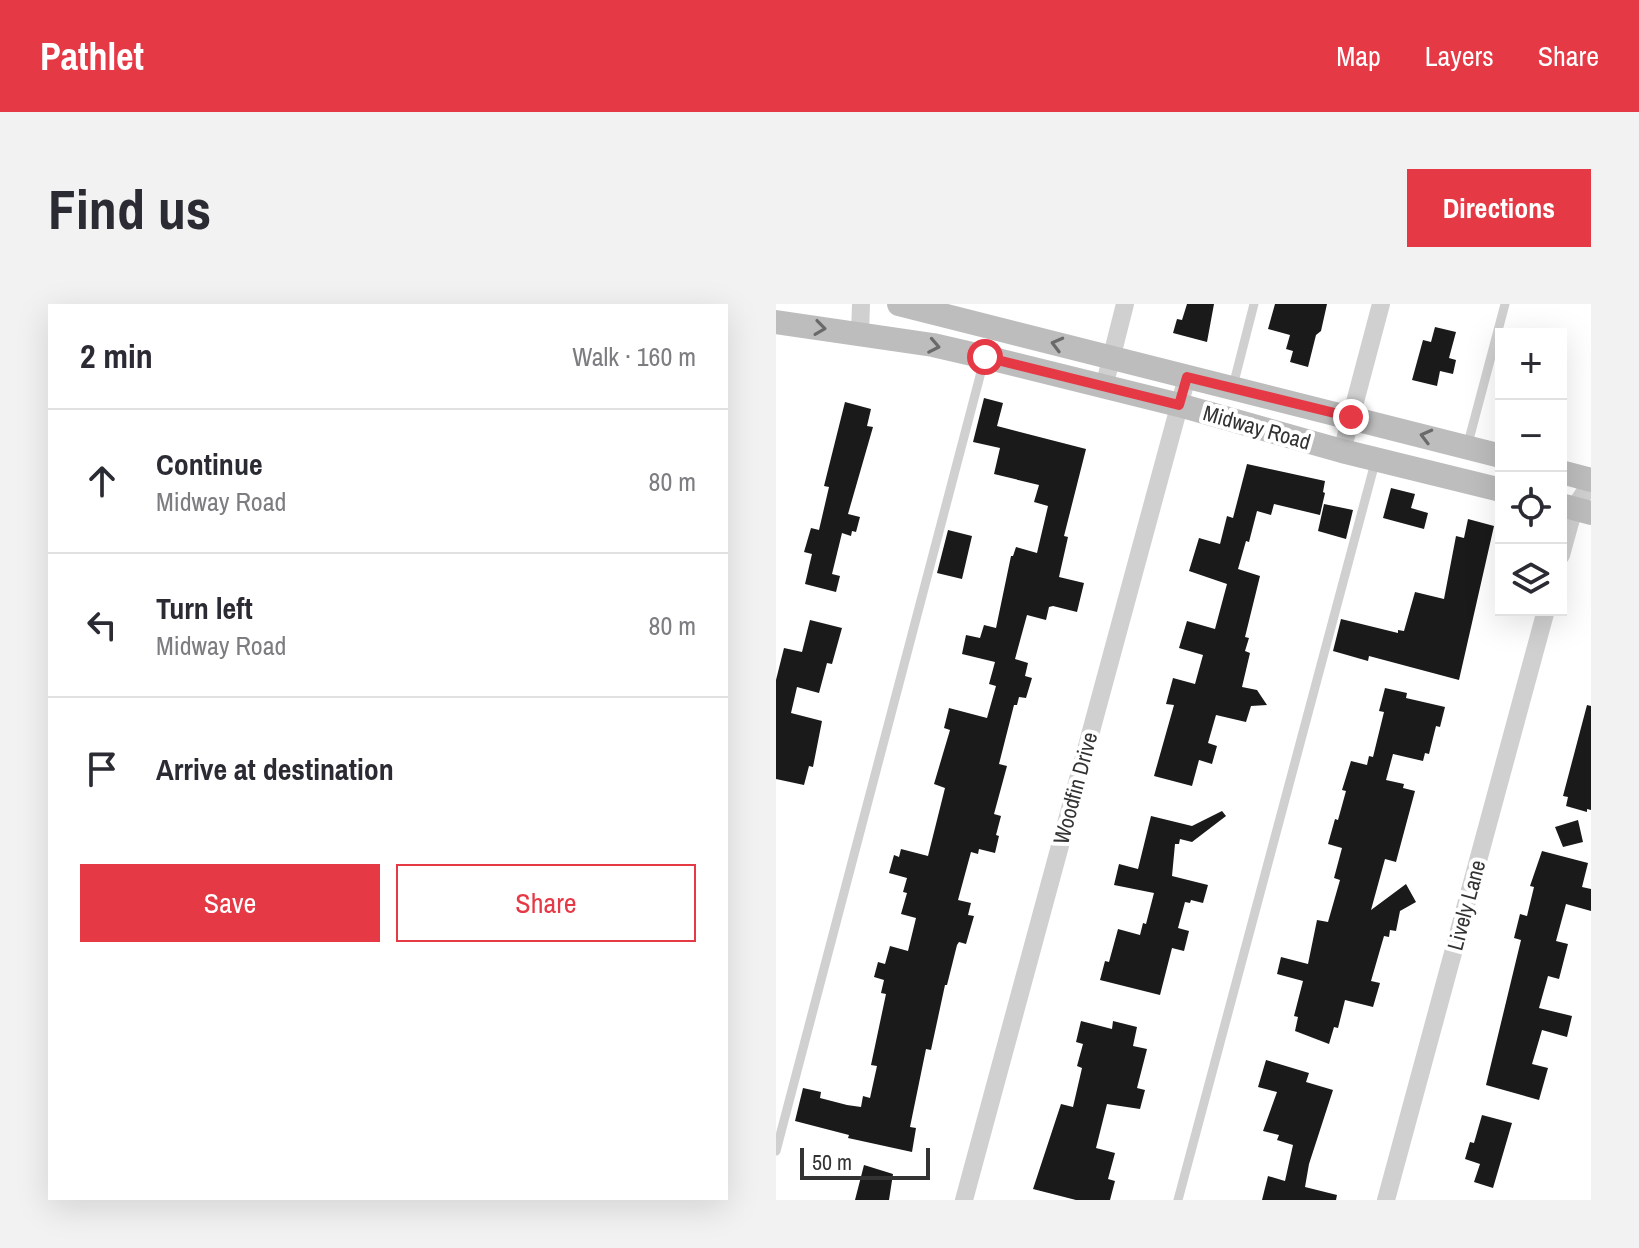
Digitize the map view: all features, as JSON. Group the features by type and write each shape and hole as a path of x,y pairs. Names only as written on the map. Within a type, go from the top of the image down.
{"main road":[{"name":"Midway Road","path":"899,304 1495,454"},
{"name":"Midway Road","path":"776,322 985,357 1495,489"},
{"path":"1567,474 1591,482"}],"street":[{"path":"860,334 861,304"},
{"path":"1104,387 1125,304"},
{"path":"1342,451 1381,304"},
{"name":"Woodfin Drive","path":"964,1200 1187,377"},
{"path":"1564,544 1575,509 1591,482"},
{"name":"Lively Lane","path":"1386,1200 1544,616"}],"lane":[{"path":"1233,388 1254,304"},
{"path":"1467,447 1505,304"},
{"path":"776,1151 985,357"},
{"path":"1178,1200 1376,459"}],"building":[{"path":"1187,304 1214,304 1207,342 1173,333 1177,319 1182,320"},
{"path":"1275,304 1327,304 1308,367 1290,362 1293,351 1286,349 1290,335 1268,329"},
{"path":"1435,327 1456,332 1449,358 1456,360 1453,374 1440,371 1437,386 1412,380 1423,340 1431,342"},
{"path":"984,398 1003,403 997,426 1086,449 1064,536 1068,537 1059,577 1084,583 1077,612 1053,606 1049,607 1046,620 1027,615 1015,659 1028,663 1025,676 1032,678 1026,698 1019,697 1017,705 1014,705 999,764 1007,766 994,814 1001,816 996,835 999,836 995,853 979,849 978,854 971,852 958,900 971,903 968,915 974,916 966,944 959,942 957,945 931,1050 926,1049 910,1127 916,1128 912,1152 848,1138 849,1135 795,1121 803,1088 821,1092 820,1098 847,1105 861,1107 863,1096 870,1098 877,1066 871,1065 886,994 881,993 884,980 874,977 878,962 885,964 890,946 908,951 916,918 901,914 907,893 903,892 907,878 889,873 894,855 899,857 901,849 928,856 945,788 934,784 950,730 944,728 949,708 987,718 996,686 989,684 995,662 962,654 966,635 980,638 984,625 996,628 1011,556 1016,547 1037,553 1048,506 1034,502 1039,485 994,474 1000,448 973,442"},
{"path":"845,402 871,409 867,426 873,427 848,514 860,517 856,532 852,531 851,536 842,533 832,574 840,576 836,592 805,584 812,554 804,552 811,528 819,530 829,487 824,486"},
{"path":"1247,464 1325,481 1325,493 1320,515 1274,504 1271,515 1257,511 1238,569 1260,576 1245,637 1249,638 1245,651 1250,653 1242,687 1257,690 1267,705 1251,706 1246,722 1216,715 1208,743 1217,746 1212,764 1199,760 1192,786 1154,776 1174,705 1166,704 1173,678 1195,684 1203,655 1179,648 1187,621 1215,629 1227,584 1189,571 1199,538 1220,544 1227,516 1233,518"},
{"path":"1391,488 1415,494 1411,508 1428,513 1424,529 1383,518"},
{"path":"1324,504 1353,510 1346,539 1318,531"},
{"path":"1468,519 1494,526 1459,680 1369,656 1368,661 1333,651 1341,619 1398,633 1398,630 1404,631 1415,592 1444,599 1456,536 1464,538"},
{"path":"948,530 972,536 962,579 937,573"},
{"path":"810,620 842,628 832,664 827,663 819,693 797,687 791,713 822,721 813,767 809,766 804,785 776,779 776,680 784,648 802,652"},
{"path":"1385,688 1407,693 1406,698 1445,707 1429,754 1425,753 1423,761 1393,754 1386,780 1404,784 1403,788 1415,791 1396,862 1385,859 1371,910 1406,884 1416,902 1400,911 1396,931 1390,930 1389,937 1384,936 1371,981 1380,983 1373,1007 1345,1000 1338,1028 1334,1027 1329,1044 1295,1031 1298,1017 1294,1016 1303,981 1277,974 1281,957 1308,964 1317,920 1328,922 1340,880 1334,878 1342,848 1328,844 1335,819 1338,820 1346,791 1342,790 1351,761 1367,765 1369,756 1373,757 1384,712 1379,711"},
{"path":"1587,705 1591,706 1591,810 1587,809 1587,812 1566,806 1568,797 1563,796"},
{"path":"1222,811 1226,816 1192,842 1180,839 1179,844 1175,844 1172,876 1208,885 1203,903 1185,902 1178,928 1189,931 1184,951 1172,948 1160,995 1100,980 1105,961 1109,962 1118,929 1140,935 1143,923 1146,924 1154,893 1114,885 1119,864 1138,869 1151,816 1192,826"},
{"path":"1578,820 1583,842 1563,847 1555,827"},
{"path":"1542,851 1588,863 1582,887 1591,889 1591,911 1566,904 1556,941 1568,944 1559,979 1548,976 1539,1008 1572,1016 1567,1037 1542,1030 1532,1064 1548,1068 1539,1100 1486,1085 1521,940 1514,938 1520,914 1527,916 1534,887 1530,886"},
{"path":"1081,1021 1112,1029 1113,1021 1137,1027 1133,1046 1147,1049 1137,1088 1145,1090 1140,1109 1107,1104 1096,1148 1115,1153 1108,1179 1115,1181 1110,1200 1076,1200 1033,1189 1061,1104 1073,1107 1082,1068 1077,1066 1083,1044 1076,1042"},
{"path":"1266,1060 1309,1073 1306,1082 1333,1090 1309,1164 1305,1187 1337,1195 1336,1200 1262,1200 1268,1176 1285,1181 1293,1145 1277,1140 1279,1135 1263,1131 1277,1092 1258,1087"},
{"path":"1482,1115 1512,1123 1493,1188 1474,1182 1480,1164 1465,1159 1470,1142 1474,1143"},
{"path":"864,1165 893,1174 889,1200 855,1200"}],"route":[{"path":"985,357 1179,405 1187,377 1351,417"}]}
